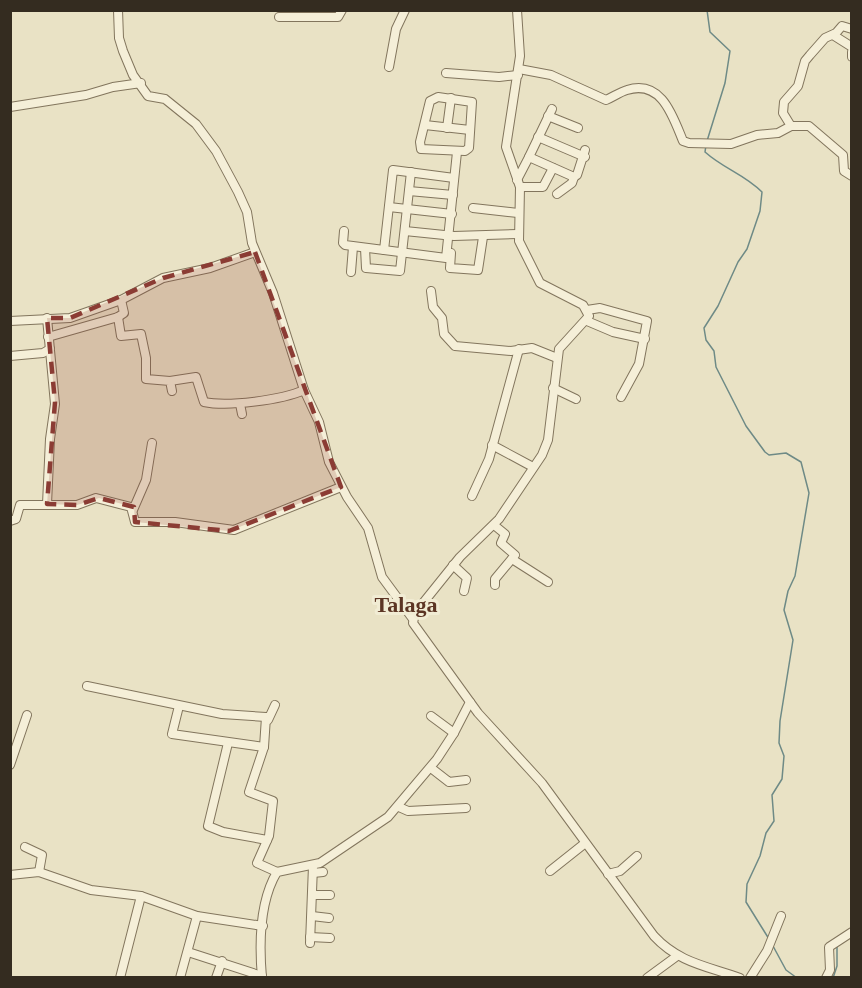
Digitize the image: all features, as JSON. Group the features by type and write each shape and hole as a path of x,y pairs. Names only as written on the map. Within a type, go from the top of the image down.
{"street":[{"path":"118,10 120,42 132,72 148,96 165,99 189,117 216,151 245,207 255,252 273,293 304,390 316,416 324,446 341,487 368,528 382,577 413,618 414,626 463,689 470,702 533,772 654,936 677,956 706,969 740,978"},
{"path":"279,17 338,17 342,10"},
{"path":"389,67 396,29 405,10"},
{"path":"413,618 453,565 494,525 546,447 557,358 563,343 587,321 587,310 579,302 540,283 523,253 518,234 518,183 506,147 519,72 520,42 517,10"},
{"path":"791,126 783,113 784,102 798,86 805,61 825,38 833,35 842,26 852,29"},
{"path":"833,35 852,47"},
{"path":"852,52 849,55 852,57"},
{"path":"446,73 497,77 519,72 551,75 606,100 630,89 650,90 666,103 676,119 682,139 688,143 731,144 757,135 778,133 791,126 809,126 843,155 843,169 852,177"},
{"path":"10,107 86,95 113,87 141,83"},
{"path":"447,128 451,98"},
{"path":"451,98 472,102 469,148 457,152 422,149 420,142 425,125 432,99 451,98"},
{"path":"518,183 550,112 578,128"},
{"path":"425,125 470,130"},
{"path":"538,137 585,154 572,183 556,194"},
{"path":"457,152 452,236 448,259 450,268 478,270 483,237"},
{"path":"529,157 574,177"},
{"path":"518,183 536,189 543,187 553,168"},
{"path":"384,250 392,172 411,172 454,178"},
{"path":"365,248 364,263 368,269 399,272 411,172"},
{"path":"409,191 453,195"},
{"path":"388,207 452,214"},
{"path":"473,208 518,213"},
{"path":"344,231 343,243 353,247 448,259"},
{"path":"405,231 483,237 518,234"},
{"path":"351,273 353,247"},
{"path":"10,321 68,319 120,300 163,278 210,268 255,252"},
{"path":"431,291 433,307 442,318 444,333 454,346 532,348 557,358"},
{"path":"48,338 118,317 124,313 120,300"},
{"path":"587,310 600,308 646,319 645,339 639,364 621,397"},
{"path":"118,317 121,336 141,333 146,358 146,379 170,381 196,376 204,403 240,404 286,397 304,390"},
{"path":"47,318 55,404 50,439 47,504"},
{"path":"587,321 613,332 645,339"},
{"path":"10,356 43,353 50,349"},
{"path":"472,496 483,477 519,349"},
{"path":"170,381 172,391"},
{"path":"553,388 576,399"},
{"path":"240,404 242,414"},
{"path":"152,443 146,480 134,510 135,522 175,522 234,530 341,487"},
{"path":"492,445 533,468"},
{"path":"10,521 16,519 20,505 77,505 96,498 134,510"},
{"path":"494,525 504,533 501,543 514,554 495,579 495,585"},
{"path":"512,559 548,582"},
{"path":"453,565 467,578 464,591"},
{"path":"87,687 229,715 265,716 267,720"},
{"path":"313,869 361,837 399,807 431,768 454,733 470,702"},
{"path":"275,705 267,720 264,747 249,792 273,801 267,840 257,863 277,872 313,869 322,872"},
{"path":"178,706 172,734 264,747"},
{"path":"10,765 13,745 27,715"},
{"path":"431,717 454,733"},
{"path":"228,743 208,826 223,832 267,840"},
{"path":"431,768 449,782 466,780"},
{"path":"399,807 408,811 466,808"},
{"path":"550,871 585,844"},
{"path":"25,847 42,855 39,872"},
{"path":"608,874 620,871 637,856"},
{"path":"313,869 310,940 330,938"},
{"path":"10,875 39,872 91,890 141,896 196,916 262,926"},
{"path":"188,952 222,961 262,977 262,926 268,893 277,872"},
{"path":"312,895 330,895"},
{"path":"120,978 141,896"},
{"path":"180,978 196,916"},
{"path":"312,916 329,918"},
{"path":"750,978 767,951 781,916"},
{"path":"826,978 830,970 828,951 830,944 852,932"},
{"path":"647,978 677,956"},
{"path":"216,978 222,961"}],"highlighted area":[{"path":"255,252 341,487 229,531 135,522 134,507 99,498 77,505 47,504 55,402 47,318 70,318 163,278"}],"waterway":[{"path":"707,10 710,32 730,51 725,83 707,141"},
{"path":"706,145 705,152 762,192 760,211 747,249 704,328 706,340 714,351 716,367 746,426 769,455 786,453 801,462 809,493 795,576 788,591 784,610 793,640 780,721 779,743 784,756 782,779 772,795 774,821 766,833 760,856 747,884 746,902 769,939"},
{"path":"773,946 786,970 797,978"},
{"path":"833,978 837,966 837,947"}],"district":[{"name":"Talaga","path":"406,604"}]}
